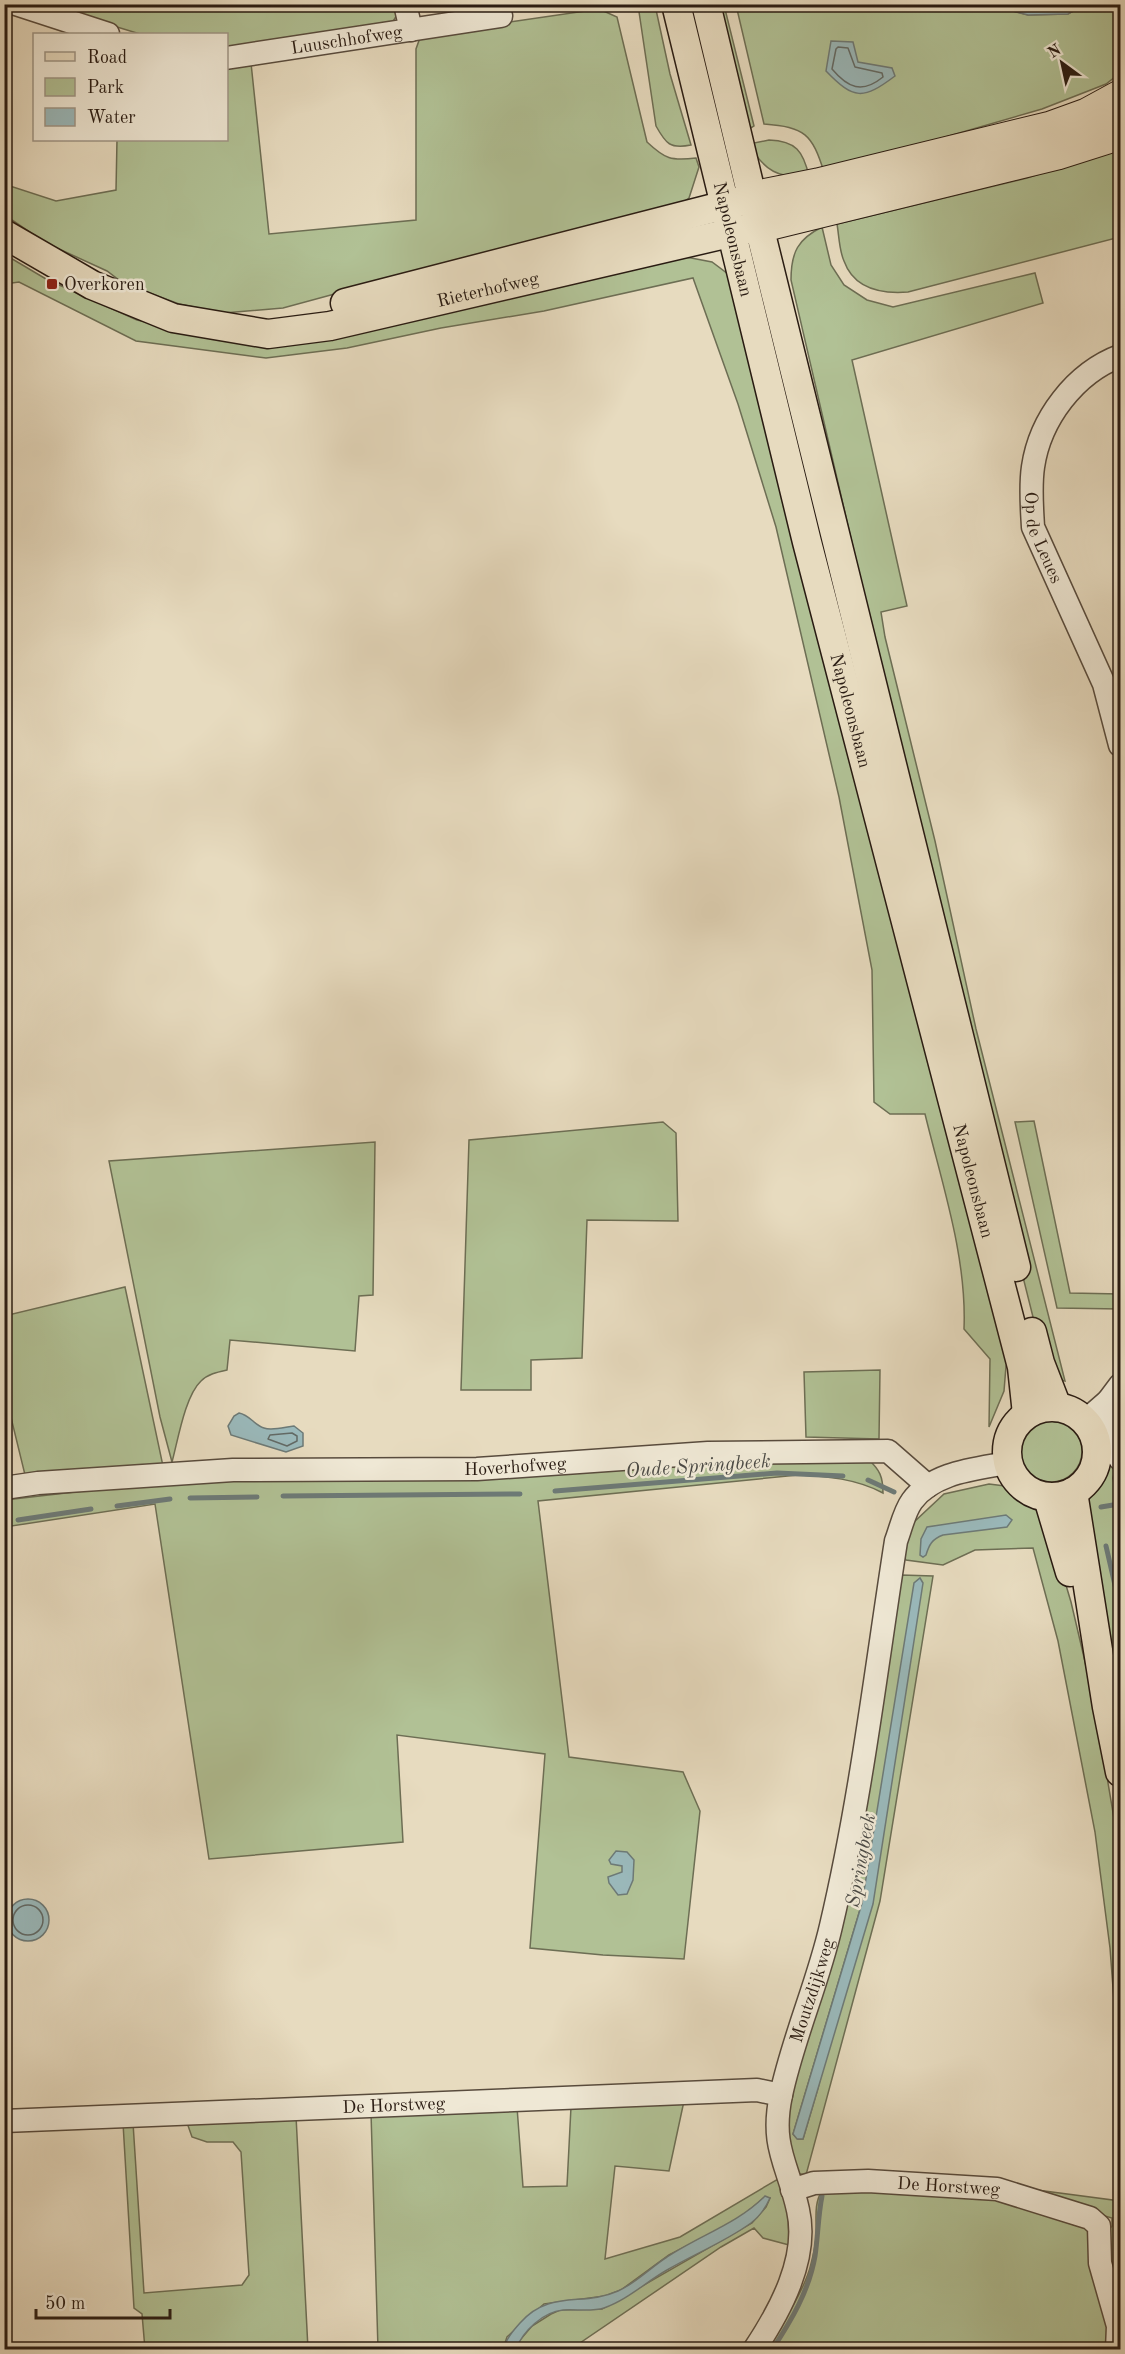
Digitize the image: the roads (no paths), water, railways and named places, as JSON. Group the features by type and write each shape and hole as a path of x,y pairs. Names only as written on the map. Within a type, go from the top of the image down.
{"highway":[{"path":"743,216 818,185 1051,128 1087,115 1120,97"},
{"path":"743,216 1058,153 1120,133"}],"main road":[{"name":"Napoleonsbaan","path":"676,4 743,216 1040,1363 1057,1407"},
{"name":"Napoleonsbaan","path":"706,4 743,216 807,542 1022,1366 1027,1414"},
{"name":"Rieterhofweg","path":"4,234 92,285 173,318 268,334 330,326 743,216"},
{"path":"1047,1407 1057,1407 1077,1414 1085,1421 1095,1439 1097,1460 1093,1473 1085,1484 1061,1495 1034,1494 1022,1487 1013,1476 1007,1463 1006,1449 1009,1435 1016,1423 1027,1414 1047,1407"},
{"path":"1061,1495 1120,1772"}],"street":[{"path":"16,4 105,33"},
{"path":"405,4 411,30"},
{"name":"Luuschhofweg","path":"228,58 501,16"},
{"name":"Op de Leues","path":"1119,734 1104,684 1033,527 1031,504 1032,469 1037,447 1052,416 1071,389 1093,368 1120,356"},
{"path":"1085,1421 1114,1393"},
{"path":"1114,1393 1120,1459"},
{"name":"Hoverhofweg","path":"4,1488 38,1483 233,1470 477,1469 708,1453 877,1451 888,1451 928,1486"},
{"path":"928,1486 954,1474 1007,1463"},
{"name":"Moutzdijkweg","path":"754,2349 784,2297 796,2263 800,2235 799,2212 781,2159 778,2142 777,2124 781,2095 831,1928 850,1841 896,1541 912,1501 928,1486"},
{"name":"De Horstweg","path":"4,2121 757,2090 781,2095"},
{"name":"De Horstweg","path":"792,2190 814,2183 868,2181 997,2189 1089,2218 1099,2226 1100,2263 1118,2326 1117,2349"}],"water":[{"path":"989,5 1084,5 1068,14 1028,15"},
{"path":"831,41 853,42 858,62 892,68 895,76 866,93 852,92 826,71"},
{"path":"239,1413 267,1429 294,1426 303,1433 303,1446 286,1452 231,1435 228,1426 234,1416"},
{"path":"1006,1515 1012,1520 1007,1527 943,1535 931,1543 926,1555 923,1557 920,1555 921,1539 927,1527"},
{"path":"920,1578 923,1583 873,1904 803,2139 797,2139 793,2134 862,1903 914,1583"},
{"path":"616,1851 627,1852 634,1860 633,1880 627,1894 618,1895 609,1883 608,1877 622,1872 622,1866 611,1864 609,1860"},
{"path":"28,1899 36,1900 43,1905 48,1912 48,1928 43,1935 36,1940 28,1941 20,1940 13,1935 8,1928 7,1920 8,1912 13,1905 20,1900"},
{"path":"765,2196 770,2198 751,2223 667,2270 629,2296 599,2309 563,2310 548,2314 529,2329 516,2349 503,2349 512,2332 531,2313 555,2302 605,2296 618,2291 680,2249 743,2214"}],"waterway":[{"name":"Oude Springbeek","path":"555,1491 777,1473 843,1476"},
{"name":"Oude Springbeek","path":"868,1480 894,1492"},
{"name":"Oude Springbeek","path":"283,1496 520,1494"},
{"name":"Oude Springbeek","path":"190,1498 257,1497"},
{"name":"Oude Springbeek","path":"117,1506 170,1499"},
{"name":"Springbeek","path":"1101,1507 1113,1505"},
{"name":"Oude Springbeek","path":"18,1520 91,1509"},
{"path":"1106,1546 1120,1607"},
{"path":"772,2350 804,2293 812,2269 822,2196"}],"place":[{"name":"Overkoren","path":"52,284"}]}
